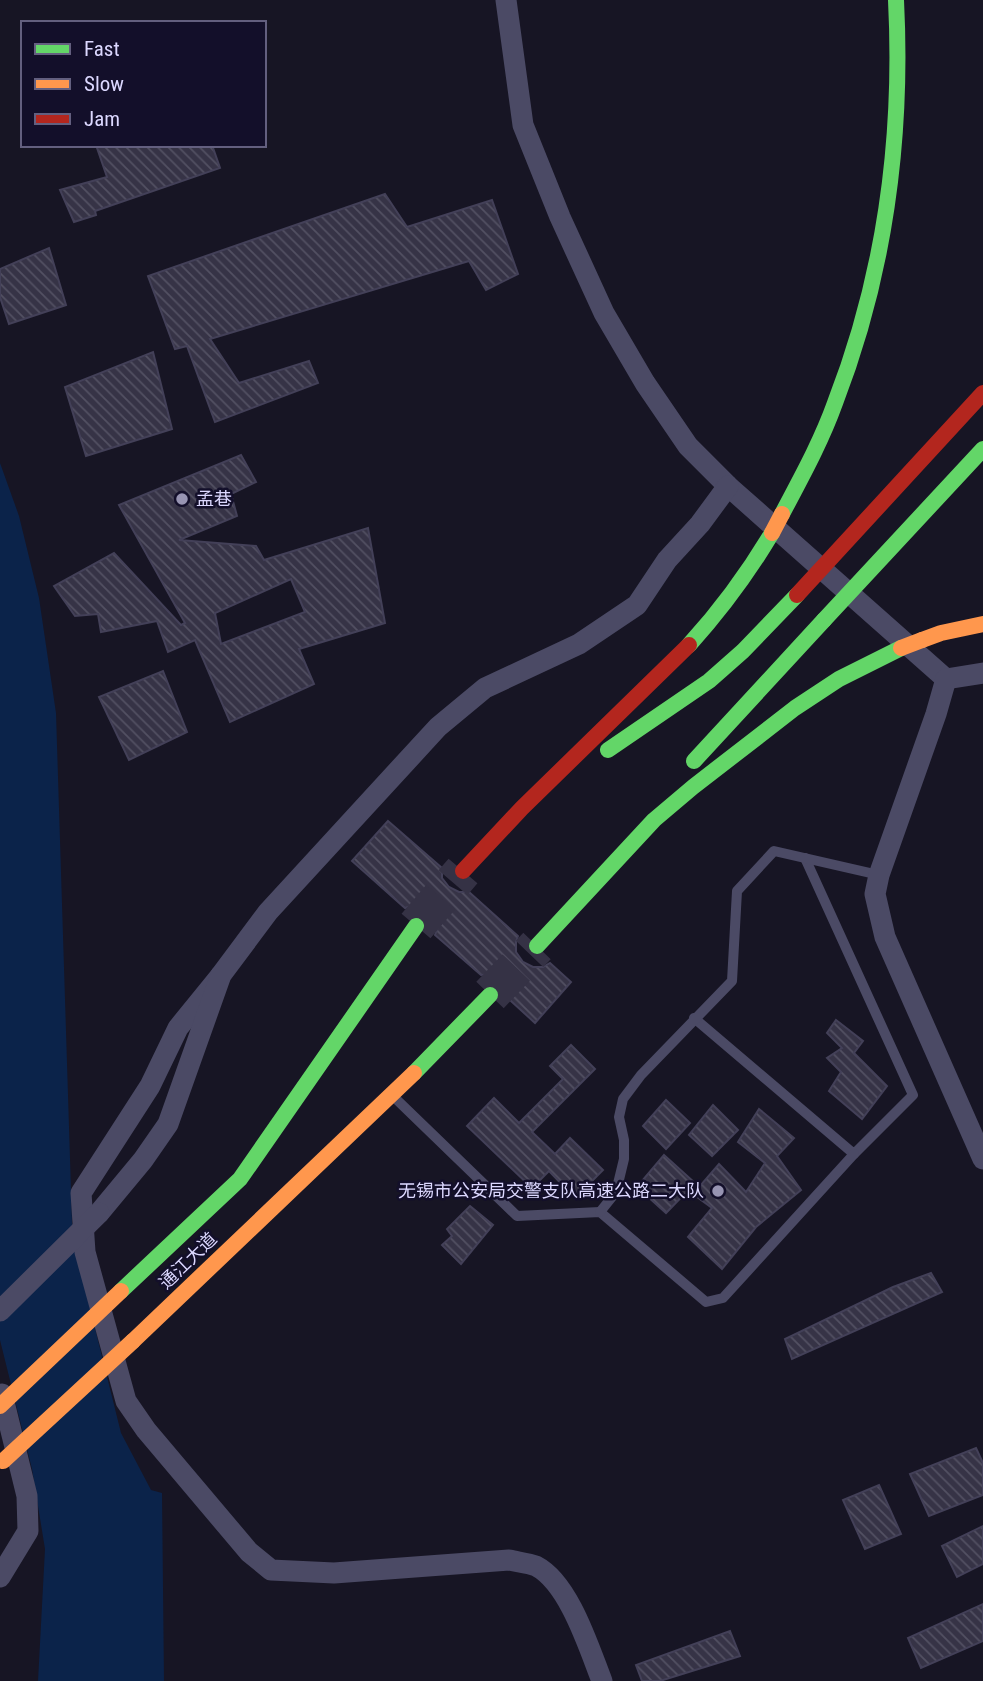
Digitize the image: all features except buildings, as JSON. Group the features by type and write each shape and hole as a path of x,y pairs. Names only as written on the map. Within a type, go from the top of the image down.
{"highway":[{"path":"463,870 709,623 753,564 805,471 841,390 866,309 886,219 897,130 900,41 896,0"},
{"path":"522,808 709,681 743,652 983,393"},
{"path":"654,820 680,776 983,449"},
{"path":"537,946 654,820 748,742 795,708 839,678 901,648 942,633 983,624"},
{"name":"通江大道","path":"0,1406 240,1179 416,926"},
{"name":"通江大道","path":"2,1462 133,1341 262,1202 392,1095 490,995"},
{"path":"240,1179 262,1202"}],"street":[{"path":"506,0 523,125 560,217 604,313 645,383 688,446 729,486 946,679"},
{"path":"602,1681 578,1622 558,1585 537,1566 509,1560 334,1573 271,1570 249,1552 146,1430 126,1401 85,1252 81,1193 150,1086 178,1028 268,912 438,727 485,688 579,644 637,605 667,560 700,524 729,486"},
{"path":"946,679 983,673"},
{"path":"946,679 874,894 885,937 983,1159"},
{"path":"0,1311 99,1213 144,1160 168,1124 220,975"},
{"path":"0,1384 27,1496 28,1531 0,1577"}],"lane":[{"path":"600,1212 616,1192 624,1159 624,1140 619,1117 623,1099 641,1075 732,981 737,891 774,851 879,875"},
{"path":"392,1095 517,1216 600,1212 706,1303 723,1298 854,1154 913,1095 805,858"},
{"path":"694,1018 854,1154"}],"water":[{"path":"0,463 19,516 39,598 56,713 72,1222 80,1268 121,1433 151,1490 162,1493 164,1681 38,1681 45,1549 32,1469 0,1340"}],"tunnel":[{"path":"416,926 463,871"},
{"path":"490,995 537,946"}],"traffic: fast":[{"path":"782,514 817,446 835,403 867,305 887,205 893,154 896,0"},
{"path":"824,620 983,449"},
{"path":"689,645 733,591 772,533"},
{"path":"608,750 709,681 743,651 797,595"},
{"path":"694,761 824,620"},
{"path":"537,946 654,820 693,787 795,708 839,679 901,648"},
{"path":"121,1291 240,1179 416,926"},
{"path":"414,1073 490,995"}],"traffic: slow":[{"path":"772,533 782,514"},
{"path":"922,640 983,624"},
{"path":"901,648 922,640"},
{"path":"133,1341 414,1073"},
{"path":"0,1406 121,1291"},
{"path":"3,1461 133,1341"}],"traffic: jam":[{"path":"797,595 983,393"},
{"path":"463,871 522,808 689,645"}],"place":[{"name":"孟巷","path":"182,499"},
{"name":"无锡市公安局交警支队高速公路二大队","path":"718,1191"}]}
